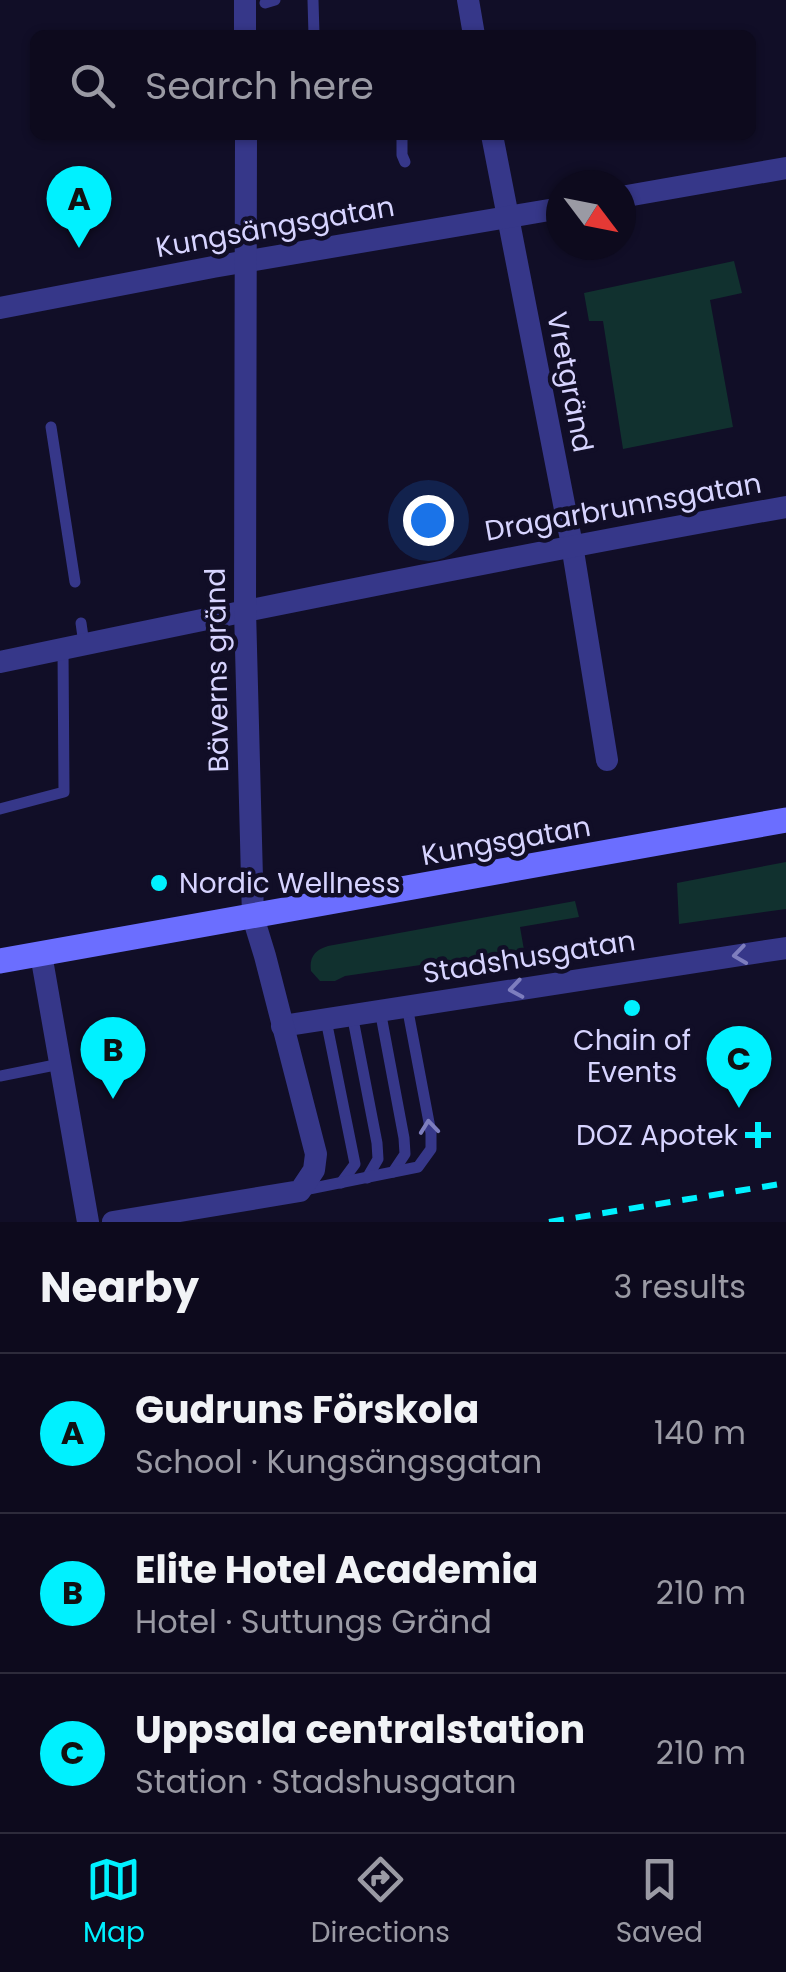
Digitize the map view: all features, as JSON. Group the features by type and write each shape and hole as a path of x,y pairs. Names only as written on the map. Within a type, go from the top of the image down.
{"main road":[{"name":"Kungsgatan","path":"0,961 786,820"}],"street":[{"path":"468,0 473,30"},
{"path":"248,30 262,1"},
{"name":"Bäverns gränd","path":"246,140 245,610 252,917 316,1154 314,1170 300,1191"},
{"name":"Vretgränd","path":"493,144 572,546 607,760"},
{"path":"636,194 786,168"},
{"name":"Kungsängsgatan","path":"0,308 505,208 546,208"},
{"name":"Dragarbrunnsgatan","path":"0,662 76,639 786,508"},
{"name":"Stadshusgatan","path":"282,1026 786,948"},
{"path":"41,954 88,1222"},
{"path":"114,1222 300,1191"}],"lane":[{"path":"313,0 314,30"},
{"path":"402,140 405,162"},
{"path":"50,427 75,582"},
{"path":"0,808 64,792 76,639"},
{"path":"300,1191 418,1167 431,1149 432,1133 407,1006"},
{"path":"380,1010 404,1138 405,1154 393,1172"},
{"path":"352,1014 377,1143 378,1159 367,1178"},
{"path":"325,1018 355,1164 340,1183"},
{"path":"0,1076 60,1064"}],"green space":[{"path":"734,261 742,293 710,300 733,427 623,449 603,321 589,321 584,293"},
{"path":"786,862 786,909 679,924 677,883"},
{"path":"575,901 579,917 520,927 524,950 345,976 335,981 320,981 311,971 314,955 328,946"}],"railway":[{"path":"549,1222 786,1183"}],"place":[{"name":"Gudruns Förskola","path":"79,248"},
{"name":"Nordic Wellness","path":"159,883"},
{"name":"Chain of Events","path":"632,1008"},
{"name":"Elite Hotel Academia","path":"113,1099"},
{"name":"Uppsala centralstation","path":"739,1108"},
{"name":"DOZ Apotek","path":"758,1135"}]}
